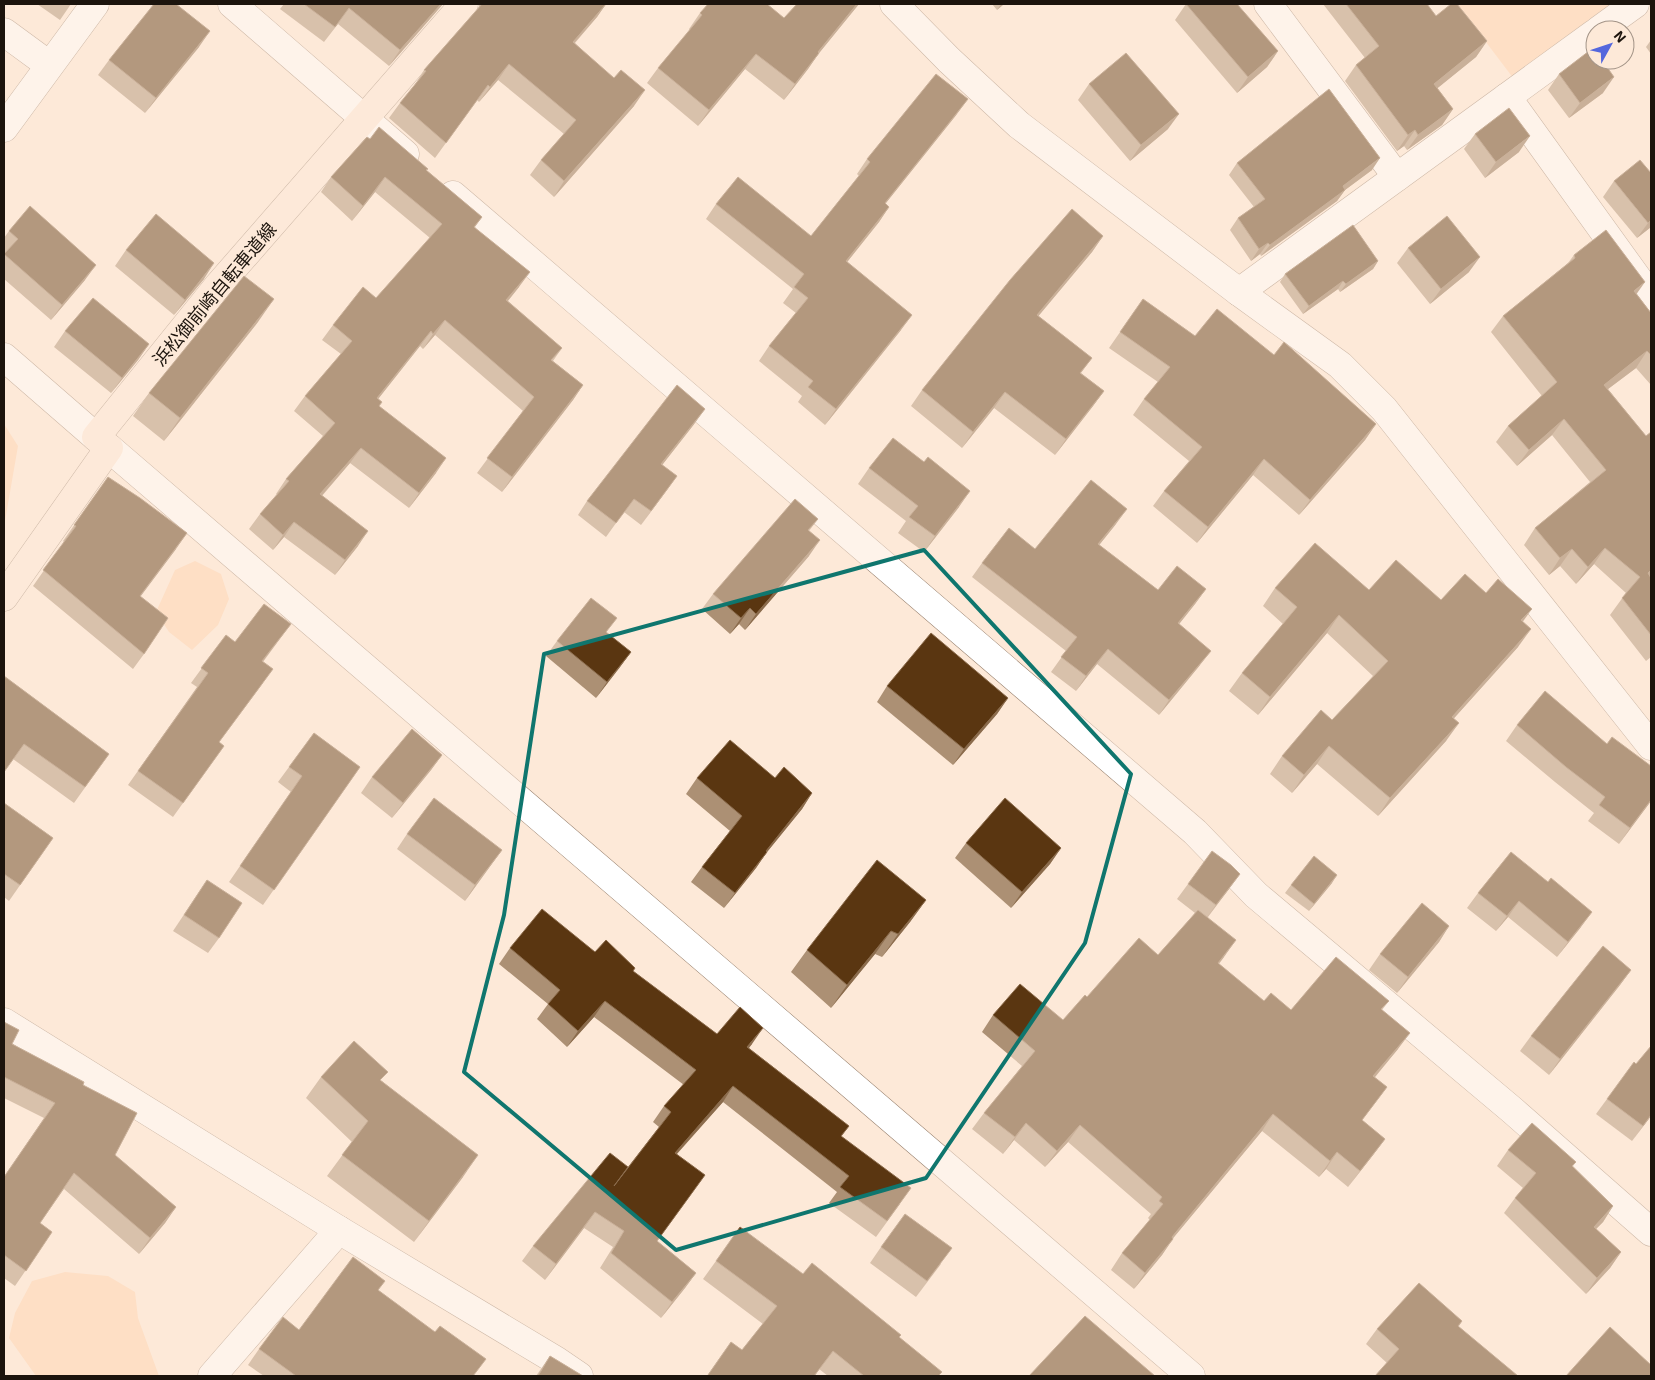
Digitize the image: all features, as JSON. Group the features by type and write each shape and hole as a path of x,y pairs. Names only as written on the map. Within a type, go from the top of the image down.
{"main road":[{"name":"浜松御前崎自転車道線","path":"4,597 102,443 217,287 464,4"}],"street":[{"path":"4,128 95,4"},
{"path":"232,4 1195,832 1256,895 1512,1110 1651,1232"},
{"path":"894,4 949,60 1019,125 1239,292 1340,365 1384,409 1651,746"},
{"path":"1268,4 1397,177"},
{"path":"1613,20 1635,4"},
{"path":"4,32 49,65"},
{"path":"1239,292 1585,40"},
{"path":"1508,97 1651,297"},
{"path":"4,358 1190,1376"},
{"path":"4,1022 579,1376"},
{"path":"212,1376 339,1230"}],"highlighted area":[{"path":"924,550 1131,774 1085,943 926,1178 676,1250 464,1072 504,915 544,654"}],"shaded area":[{"path":"1457,4 1635,4 1613,20 1585,20 1585,40 1520,87"},
{"path":"4,424 18,446 4,527"},
{"path":"195,561 221,574 229,599 218,625 192,650 169,632 156,612 175,570"},
{"path":"65,1272 108,1276 135,1292 138,1318 159,1376 36,1376 9,1338 15,1313 32,1281"}],"building":[{"path":"154,4 176,4 210,31 156,98 109,60"},
{"path":"304,4 441,4 400,50 349,8 335,27"},
{"path":"482,4 606,4 573,42 614,78 621,70 645,90 564,181 541,160 576,120 509,64 490,87 488,85 446,143 400,103 426,71 424,70"},
{"path":"708,4 767,4 784,18 797,4 857,4 795,84 756,54 709,110 658,68 702,15 700,13"},
{"path":"1186,4 1237,4 1278,51 1248,77"},
{"path":"1346,4 1427,4 1436,16 1451,4 1457,4 1487,41 1434,84 1453,109 1418,135 1415,130 1408,135 1356,65 1379,46"},
{"path":"1126,53 1179,114 1141,145 1089,84"},
{"path":"1585,54 1585,70 1609,70 1614,77 1580,103 1559,74"},
{"path":"936,74 968,99 885,203 889,207 846,261 912,315 836,409 808,387 813,381 769,346 808,298 794,287 804,274 716,204 738,177 811,236 870,162 867,159"},
{"path":"1329,89 1380,158 1343,186 1345,190 1270,245 1268,243 1259,249 1238,218 1265,199 1237,163"},
{"path":"1509,108 1530,136 1496,162 1475,134"},
{"path":"379,127 482,217 474,227 530,272 506,300 562,348 551,360 583,385 512,477 487,458 534,397 445,320 433,334 431,331 377,398 382,402 379,406 446,458 419,493 361,448 320,494 368,531 345,560 294,522 283,535 260,514 289,481 286,479 335,423 305,396 352,341 333,325 363,287 376,298 442,224 385,177 363,206 331,177 367,137 370,139"},
{"path":"1640,160 1651,173 1651,220 1648,223 1614,181"},
{"path":"30,206 96,265 62,305 4,254 18,239 9,231"},
{"path":"1072,209 1103,236 1037,315 1092,358 1080,373 1104,391 1066,439 1005,392 973,432 922,390 1010,280"},
{"path":"156,214 214,263 185,300 126,250"},
{"path":"1447,216 1480,257 1441,289 1408,248"},
{"path":"1353,225 1378,261 1346,284 1343,281 1309,306 1285,274"},
{"path":"1606,230 1645,282 1634,291 1651,313 1651,355 1647,351 1604,385 1646,436 1651,432 1651,570 1648,573 1651,578 1651,635 1622,598 1640,577 1605,548 1588,567 1572,549 1560,558 1535,528 1606,470 1564,419 1529,450 1508,426 1557,382 1503,316 1575,258 1574,255"},
{"path":"244,276 274,299 180,418 149,393"},
{"path":"93,298 149,344 122,378 65,331"},
{"path":"1143,299 1195,336 1217,309 1274,355 1284,342 1376,424 1310,500 1264,459 1208,527 1164,491 1202,447 1144,399 1170,367 1120,332"},
{"path":"677,385 705,409 661,464 677,476 651,511 634,499 616,523 587,501"},
{"path":"893,438 924,462 928,457 970,491 935,536 909,517 918,506 869,468"},
{"path":"108,477 187,533 140,596 168,618 144,654 43,570 76,526 74,525"},
{"path":"1091,480 1127,509 1098,544 1158,590 1177,566 1206,589 1178,623 1211,651 1169,700 1108,649 1086,676 1061,657 1077,637 982,563 1009,528 1035,549"},
{"path":"795,499 818,519 808,530 820,540 756,614 750,608 741,618 713,594"},
{"path":"1315,543 1369,590 1396,560 1441,600 1465,574 1486,593 1498,579 1532,609 1521,620 1531,629 1452,717 1459,723 1390,798 1329,746 1304,775 1282,756 1321,710 1332,720 1388,661 1339,615 1270,697 1242,673 1297,607 1275,588"},
{"path":"591,598 617,618 606,632 631,652 607,682 557,641"},
{"path":"264,604 291,624 262,661 273,669 219,742 224,746 183,803 138,771 208,673 201,668 226,635 235,642"},
{"path":"931,633 1008,698 964,749 887,686"},
{"path":"4,676 109,754 85,787 24,744 4,772"},
{"path":"1545,691 1607,744 1612,737 1651,766 1651,800 1630,828 1599,805 1605,797 1517,725"},
{"path":"412,729 442,755 403,803 372,777"},
{"path":"314,733 360,767 274,890 240,866 302,776 289,767"},
{"path":"730,740 775,778 784,767 812,793 735,893 702,867 742,816 697,778"},
{"path":"434,798 502,850 475,885 407,834"},
{"path":"1005,798 1061,848 1022,892 966,843"},
{"path":"4,803 53,838 20,885 4,874"},
{"path":"1212,851 1240,874 1216,905 1188,884"},
{"path":"1511,852 1548,882 1551,878 1592,912 1568,942 1519,901 1507,916 1478,893"},
{"path":"1314,856 1337,875 1314,904 1291,885"},
{"path":"877,860 926,900 898,934 891,931 847,985 807,950"},
{"path":"207,880 242,903 219,938 184,915"},
{"path":"1422,903 1449,926 1408,977 1380,954"},
{"path":"542,909 595,952 606,940 635,968 633,971 717,1034 740,1007 763,1028 747,1047 849,1126 841,1136 911,1188 887,1221 840,1187 849,1176 733,1086 675,1153 705,1175 657,1241 696,1273 672,1302 611,1253 624,1231 595,1212 556,1264 533,1246 610,1153 628,1167 614,1186 671,1112 664,1106 696,1070 605,1001 578,1031 548,1004 560,990 510,948"},
{"path":"1198,910 1236,940 1218,963 1264,1001 1271,993 1291,1010 1336,957 1389,1001 1381,1009 1410,1033 1373,1076 1387,1087 1362,1120 1385,1139 1360,1171 1337,1152 1330,1161 1273,1114 1172,1237 1173,1239 1145,1273 1122,1253 1163,1204 1159,1201 1162,1197 1080,1125 1057,1151 1026,1123 1015,1137 984,1113 1035,1051 993,1015 1020,984 1063,1020 1085,995 1087,997 1139,938 1158,955"},
{"path":"1603,946 1631,970 1560,1059 1531,1036"},
{"path":"4,1022 19,1030 12,1044 84,1082 83,1085 137,1113 115,1155 176,1207 150,1238 74,1173 40,1223 52,1232 26,1271 4,1255 4,1177 55,1103 4,1077"},
{"path":"354,1041 388,1072 380,1080 478,1155 429,1221 342,1155 368,1121 321,1077"},
{"path":"1651,1046 1651,1115 1643,1126 1607,1099 1634,1062 1636,1064"},
{"path":"1532,1123 1576,1162 1572,1166 1613,1206 1594,1227 1621,1252 1597,1278 1515,1198 1536,1173 1508,1150"},
{"path":"905,1214 952,1248 927,1281 881,1247"},
{"path":"740,1227 803,1274 812,1263 901,1335 899,1337 942,1372 938,1376 864,1376 833,1351 814,1376 709,1376 731,1342 742,1350 777,1306 716,1261"},
{"path":"353,1257 385,1281 378,1290 435,1332 440,1326 486,1359 473,1376 296,1376 259,1349 283,1317 299,1330"},
{"path":"1419,1283 1462,1321 1458,1326 1518,1376 1375,1376 1399,1349 1377,1329"},
{"path":"1085,1316 1155,1376 1029,1376"},
{"path":"1610,1327 1651,1365 1651,1376 1566,1376"},
{"path":"550,1356 583,1376 538,1376"}]}
